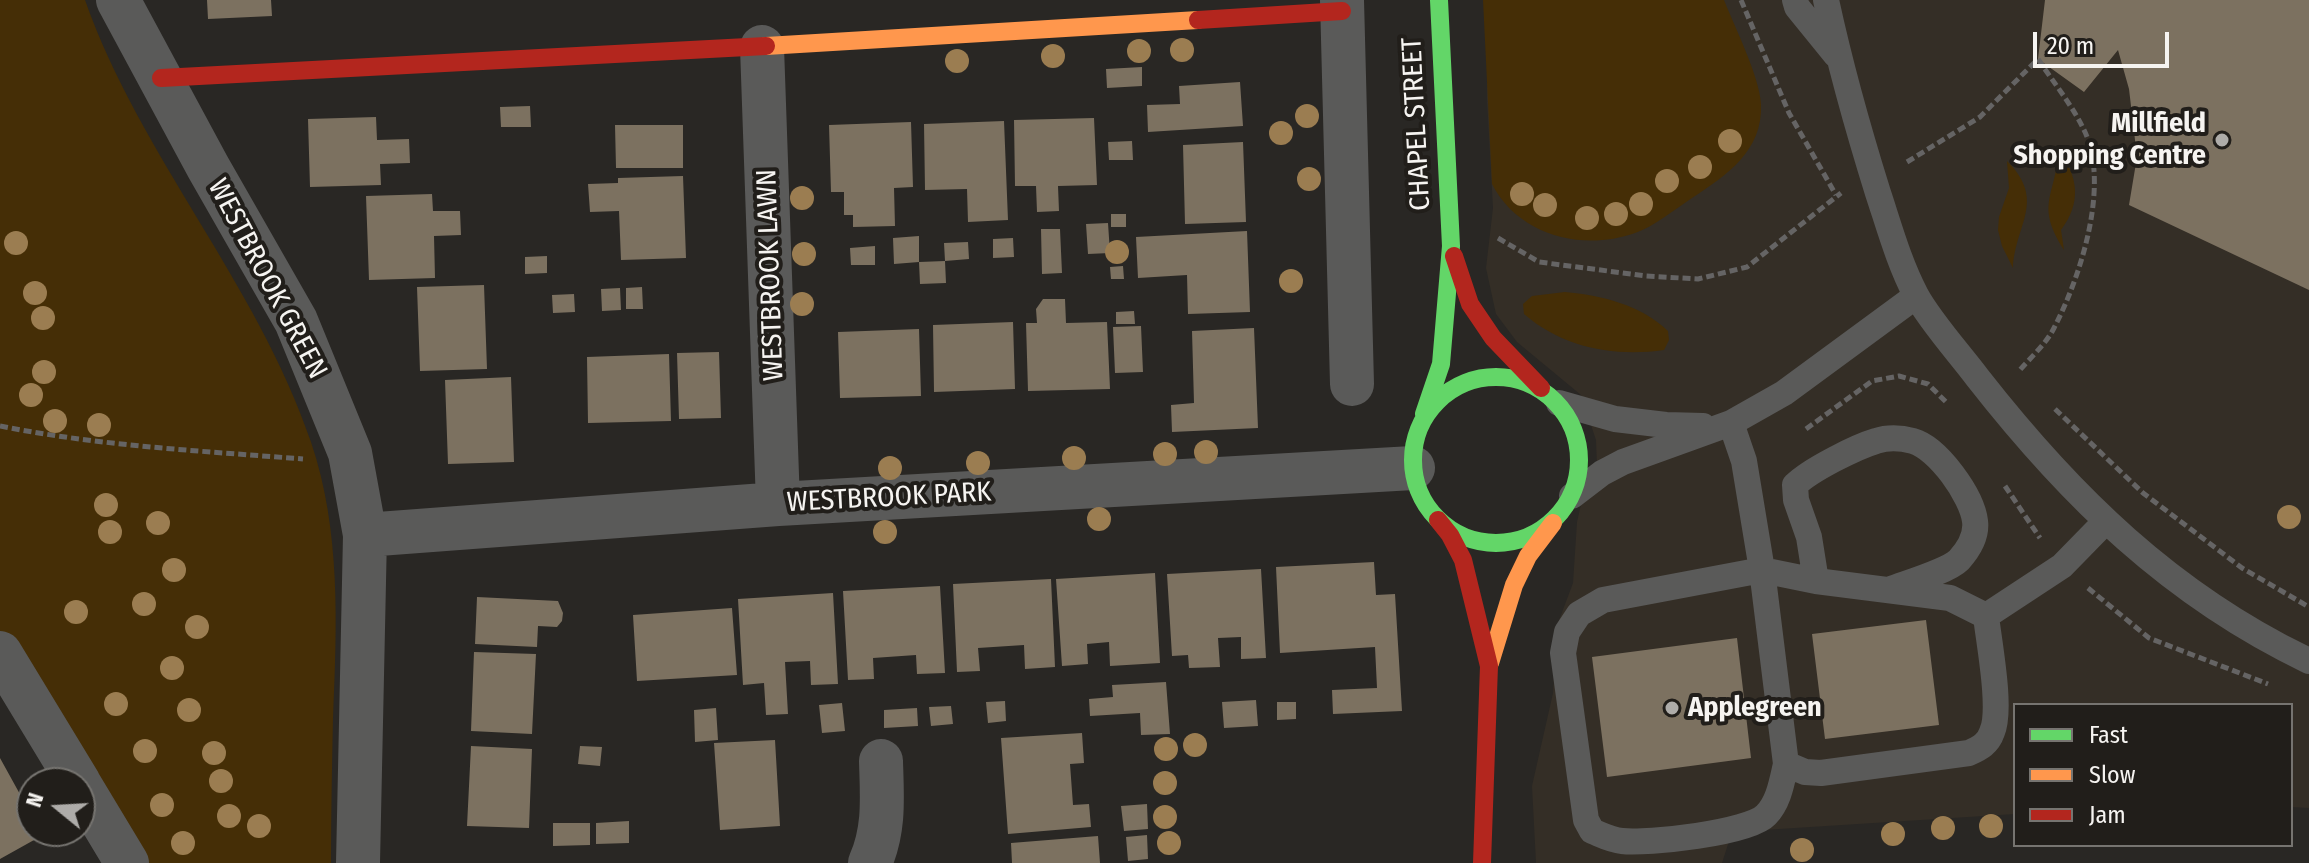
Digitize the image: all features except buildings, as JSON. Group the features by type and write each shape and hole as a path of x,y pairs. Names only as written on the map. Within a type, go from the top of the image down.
{"main road":[{"name":"CHAPEL STREET","path":"1420,423 1441,364 1451,246 1439,0"},
{"path":"161,78 762,47 1342,6"},
{"name":"CHAPEL STREET","path":"1451,246 1470,304 1493,338 1550,396"},
{"path":"1482,863 1489,666 1463,560 1450,535 1420,494 1413,468 1414,445 1420,423 1437,400 1460,384 1487,376 1515,377 1550,396 1571,421 1578,442 1579,472 1565,507 1528,556 1521,571 1489,666"},
{"path":"1434,516 1451,530 1472,540 1495,543 1518,541 1539,532 1565,507"}],"street":[{"name":"WESTBROOK GREEN","path":"118,0 296,321 350,453 365,535 358,863"},
{"path":"1342,6 1352,384"},
{"name":"WESTBROOK LAWN","path":"762,47 778,504"},
{"name":"WESTBROOK PARK","path":"365,535 778,504 1413,468"},
{"path":"0,653 69,767"},
{"path":"870,863 880,838 883,810 881,761"},
{"path":"96,812 127,863"}],"lane":[{"path":"1795,0 1797,7 1840,60"},
{"path":"1826,0 1840,60 1892,237 1916,296 2029,442 2106,521 2217,611 2261,638 2309,661"},
{"path":"1565,507 1602,473 1623,462 1727,425 1784,393 1916,296"},
{"path":"1550,396 1615,419 1666,425 1727,425"},
{"path":"1727,425 1744,461 1762,570 1786,764 1781,788 1768,814 1759,821 1721,833 1623,841 1592,831 1586,820 1563,653 1567,632 1579,614 1603,600 1762,570 1816,581 1950,598 1986,616"},
{"path":"1816,581 1809,537 1796,500 1795,485 1805,474 1877,441 1898,438 1917,442 1938,456 1960,484 1975,520 1973,539 1957,563 1888,590"},
{"path":"1986,616 2062,566 2106,521"},
{"path":"1786,764 1805,772 1821,773 1969,753 1985,745 1993,731 1996,714 1986,616"}],"path":[{"path":"1741,0 1789,113 1836,195"},
{"path":"1493,231 1512,249 1539,262 1646,276 1698,279 1747,267 1836,195 1875,181 1980,117 2038,59 2085,132 2092,160 2093,204 2086,249 2053,331 2010,379"},
{"path":"2019,371 2026,380"},
{"path":"2054,409 2143,493 2242,568 2309,607"},
{"path":"0,426 45,435 320,460 350,453"}],"shaded area":[{"path":"0,0 85,0 108,57 136,113 261,328 288,384 321,476 335,578 331,863 127,863 96,812 96,767 69,767 0,653"},
{"path":"1483,0 1724,0 1759,92 1760,121 1756,135 1730,171 1657,222 1635,233 1594,241 1553,235 1535,227 1503,202 1492,184"},
{"path":"1487,0 2309,0 2309,808 2293,807 2293,703 2013,703 2013,814 1732,832 1722,863 1536,863 1532,786 1553,693 1558,623 1573,583 1577,522 1582,500 1597,466 1596,440 1581,395 1517,342 1496,314 1486,268 1493,208 1487,99"},
{"path":"2059,150 2074,180 2075,190 2072,209 2061,230 2064,250 2050,222 2049,211"},
{"path":"2007,161 2019,175 2027,201 2013,268 1998,230 2009,188"},
{"path":"1565,292 1606,299 1646,314 1668,331 1669,340 1664,350 1627,352 1590,347 1555,335 1524,314 1523,304 1532,296"}],"traffic: fast":[{"path":"1424,414 1441,364 1451,246 1439,0"},
{"path":"1496,377 1528,383 1555,401 1573,428 1579,460 1573,492 1555,519 1528,537 1496,543 1464,537 1437,519 1419,492 1413,460 1419,428 1437,401 1464,383 1496,377"}],"traffic: slow":[{"path":"766,46 1198,20"},
{"path":"1490,663 1514,585 1528,556 1553,523"}],"traffic: jam":[{"path":"1198,20 1342,11"},
{"path":"161,78 766,46"},
{"path":"1454,256 1470,304 1493,338 1541,388"},
{"path":"1438,520 1463,560 1489,666 1482,863"}],"place":[{"name":"Millfield Shopping Centre","path":"2222,140"},
{"name":"Applegreen","path":"1672,708"}]}
